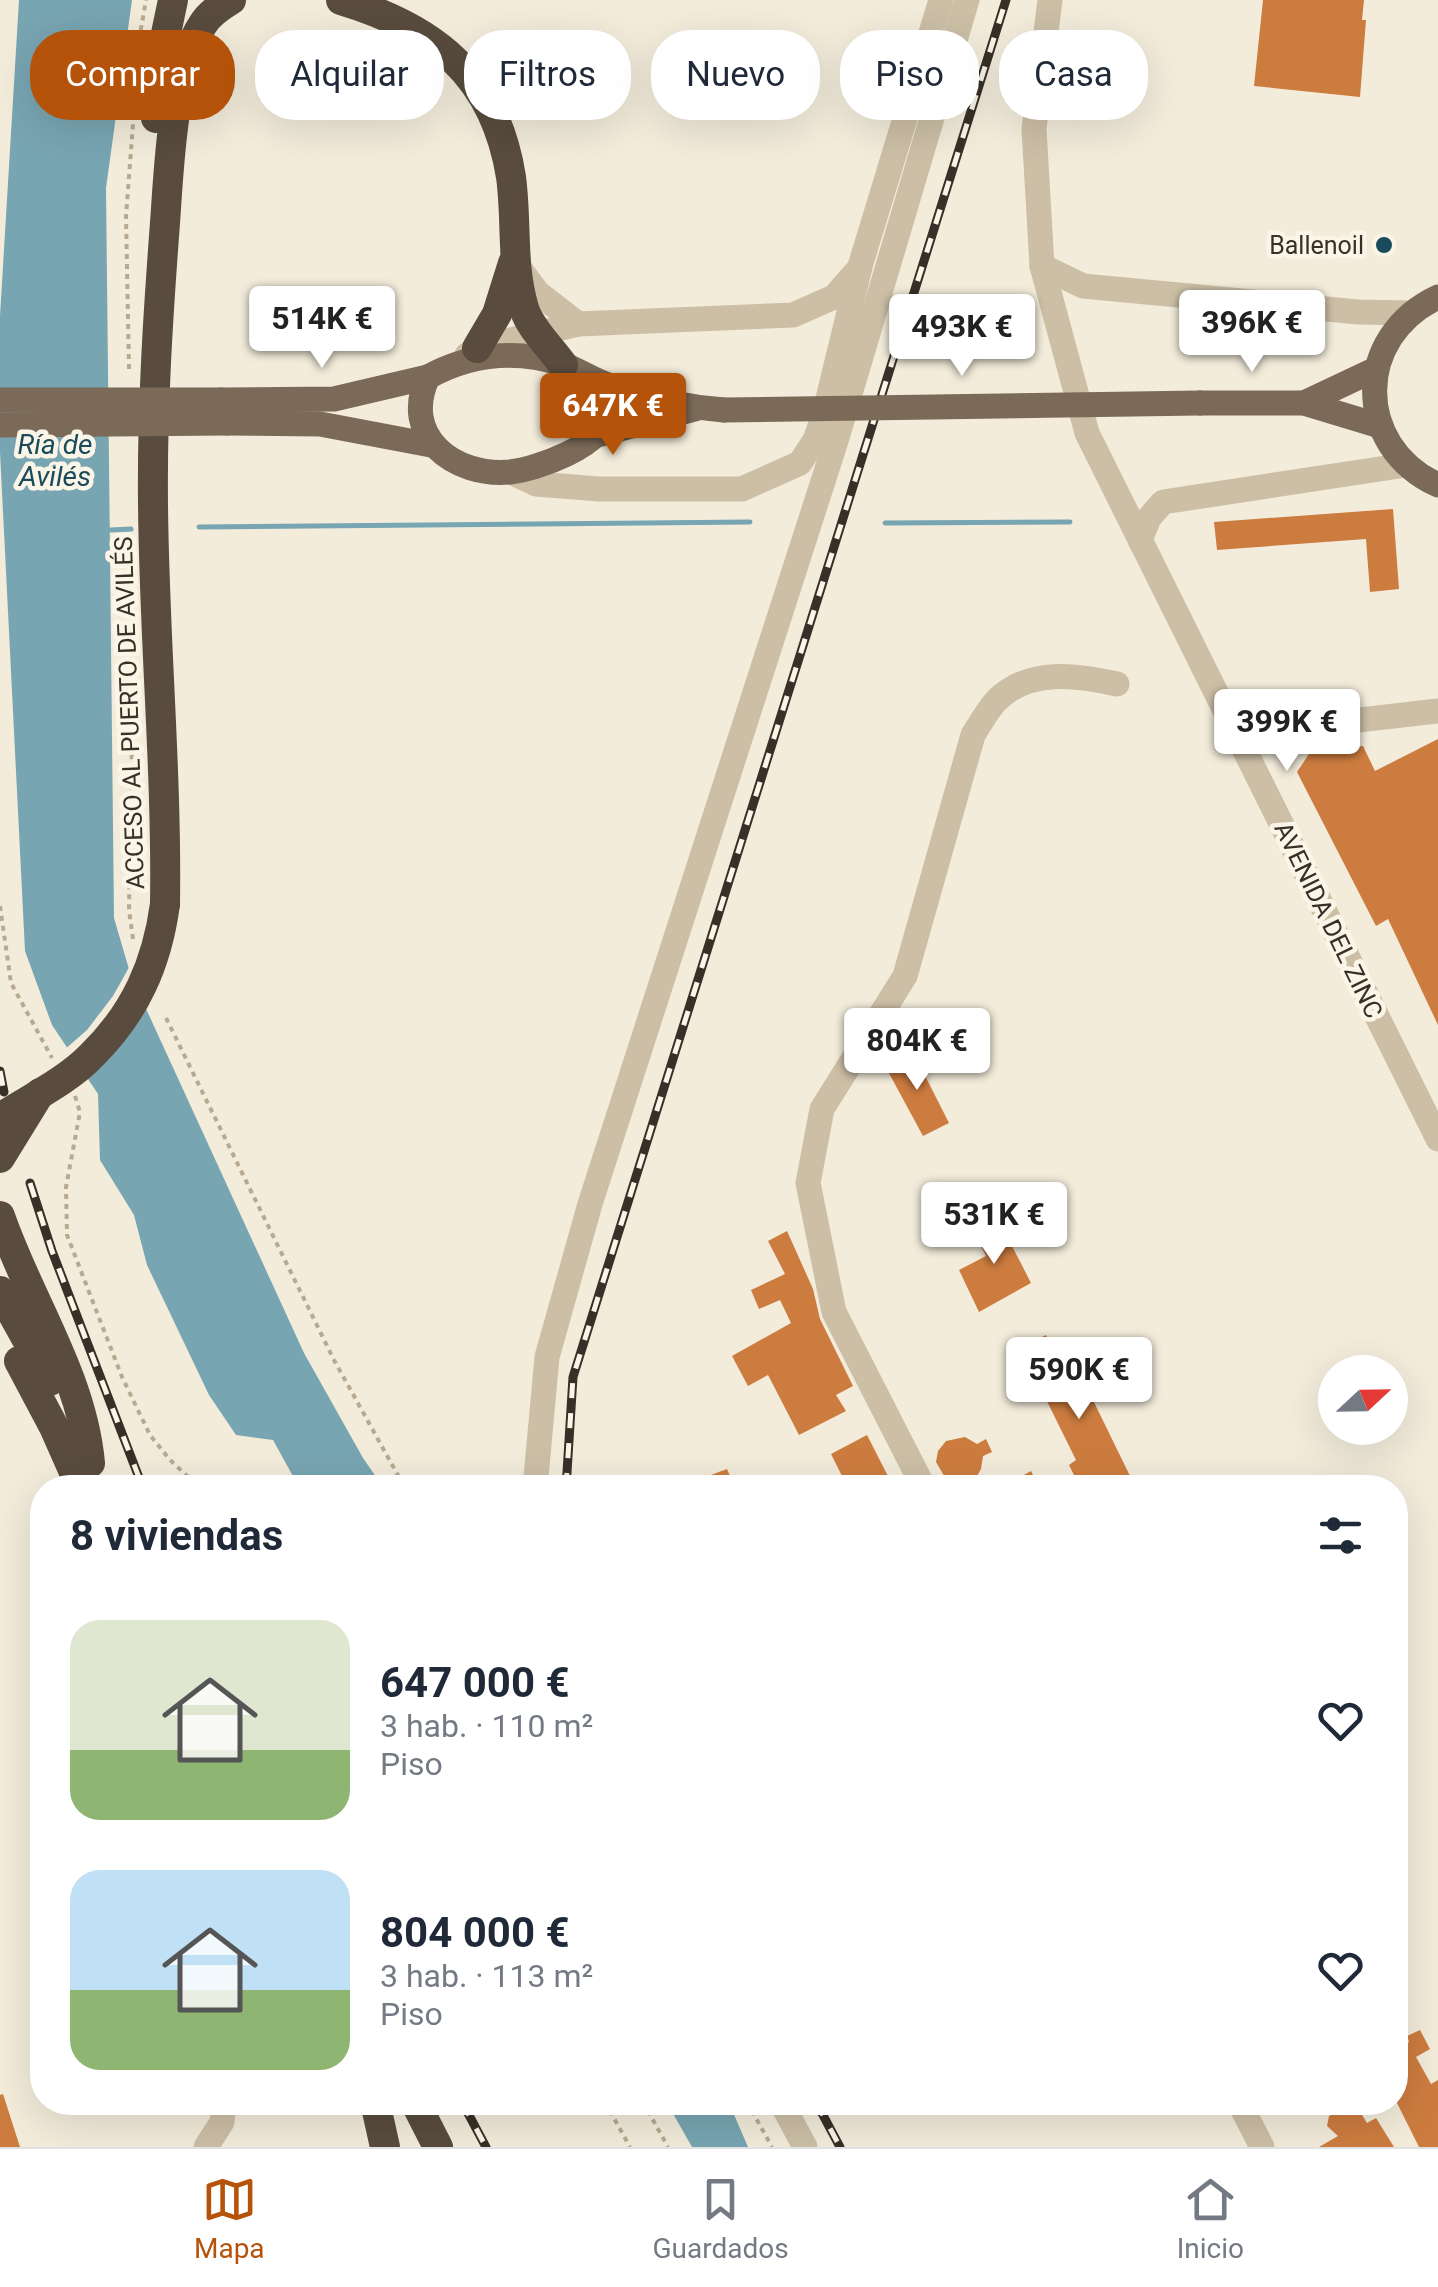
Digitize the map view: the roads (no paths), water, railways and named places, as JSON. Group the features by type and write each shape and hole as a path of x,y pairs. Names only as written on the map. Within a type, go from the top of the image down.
{"highway":[{"path":"142,362 151,275 154,148 164,48 174,0"},
{"path":"154,148 185,0"},
{"path":"189,30 194,0"},
{"path":"200,30 217,8 232,0"},
{"path":"341,0 396,19 436,42 485,96 497,120 511,178 514,261 524,312 563,364"},
{"path":"142,362 175,120"},
{"path":"477,348 497,314 514,261"},
{"name":"ACCESO AL PUERTO DE AVILÉS","path":"0,1118 50,1081 90,1058 126,1012 151,971 160,943 166,844 153,505 142,362"},
{"path":"0,1158 50,1081"},
{"path":"0,1216 84,1421 90,1475"},
{"path":"2,1301 36,1351 88,1475"},
{"path":"2,1301 54,1427"},
{"path":"0,1365 54,1427 87,1475"},
{"path":"379,2115 385,2147"},
{"path":"421,2115 438,2147"}],"main road":[{"path":"1438,297 1410,313 1388,338 1376,369 1374,403 1391,447 1406,465 1438,485"},
{"path":"0,426 224,411 334,399 492,355 524,356 563,364 591,380 712,409"},
{"path":"1304,403 1376,369"},
{"path":"432,445 418,407 439,371"},
{"path":"591,380 601,394 606,416 598,435"},
{"path":"0,400 224,411 320,424 432,445 484,471 511,472 558,457 598,435 712,409 1304,403 1380,426"},
{"path":"382,2115 397,2147"}],"street":[{"path":"511,472 536,484 742,488 800,463 815,440 824,415 861,263 941,0"},
{"path":"537,1475 547,1357 590,1204 836,440 967,0"},
{"name":"AVENIDA DEL ZINC","path":"1050,0 1034,130 1042,266 1087,433 1438,1139"},
{"path":"514,261 538,293 578,324"},
{"path":"439,371 477,348 578,324 793,316 834,297 861,263"},
{"path":"1042,266 1083,286 1358,312 1410,313"},
{"path":"1140,540 1149,518 1163,502 1406,465"},
{"path":"917,1475 834,1312 808,1184 822,1109 905,976 972,735 996,700 1025,681 1075,675 1118,684"},
{"path":"1237,734 1438,711"},
{"path":"206,2147 223,2115"},
{"path":"788,2115 805,2147"},
{"path":"1246,2115 1262,2147"}],"water":[{"name":"Ría de Avilés","path":"19,0 132,0 128,30 30,30 30,120 115,120 106,188 114,918 131,976 304,1353 375,1475 292,1475 273,1440 236,1435 209,1395 147,1265 134,1215 100,1160 98,1094 52,1025 25,951 0,452 0,316"},
{"path":"674,2115 734,2115 748,2147 692,2147"}],"waterway":[{"path":"199,527 750,522"},
{"path":"885,523 1070,522"},
{"path":"111,530 131,529"}],"railway":[{"path":"567,1475 573,1377 1006,0"},
{"path":"0,1071 4,1092"},
{"path":"30,1183 138,1475"},
{"path":"469,2115 486,2147"},
{"path":"823,2115 840,2147"}],"place":[{"name":"Ballenoil","path":"1384,245"}]}
